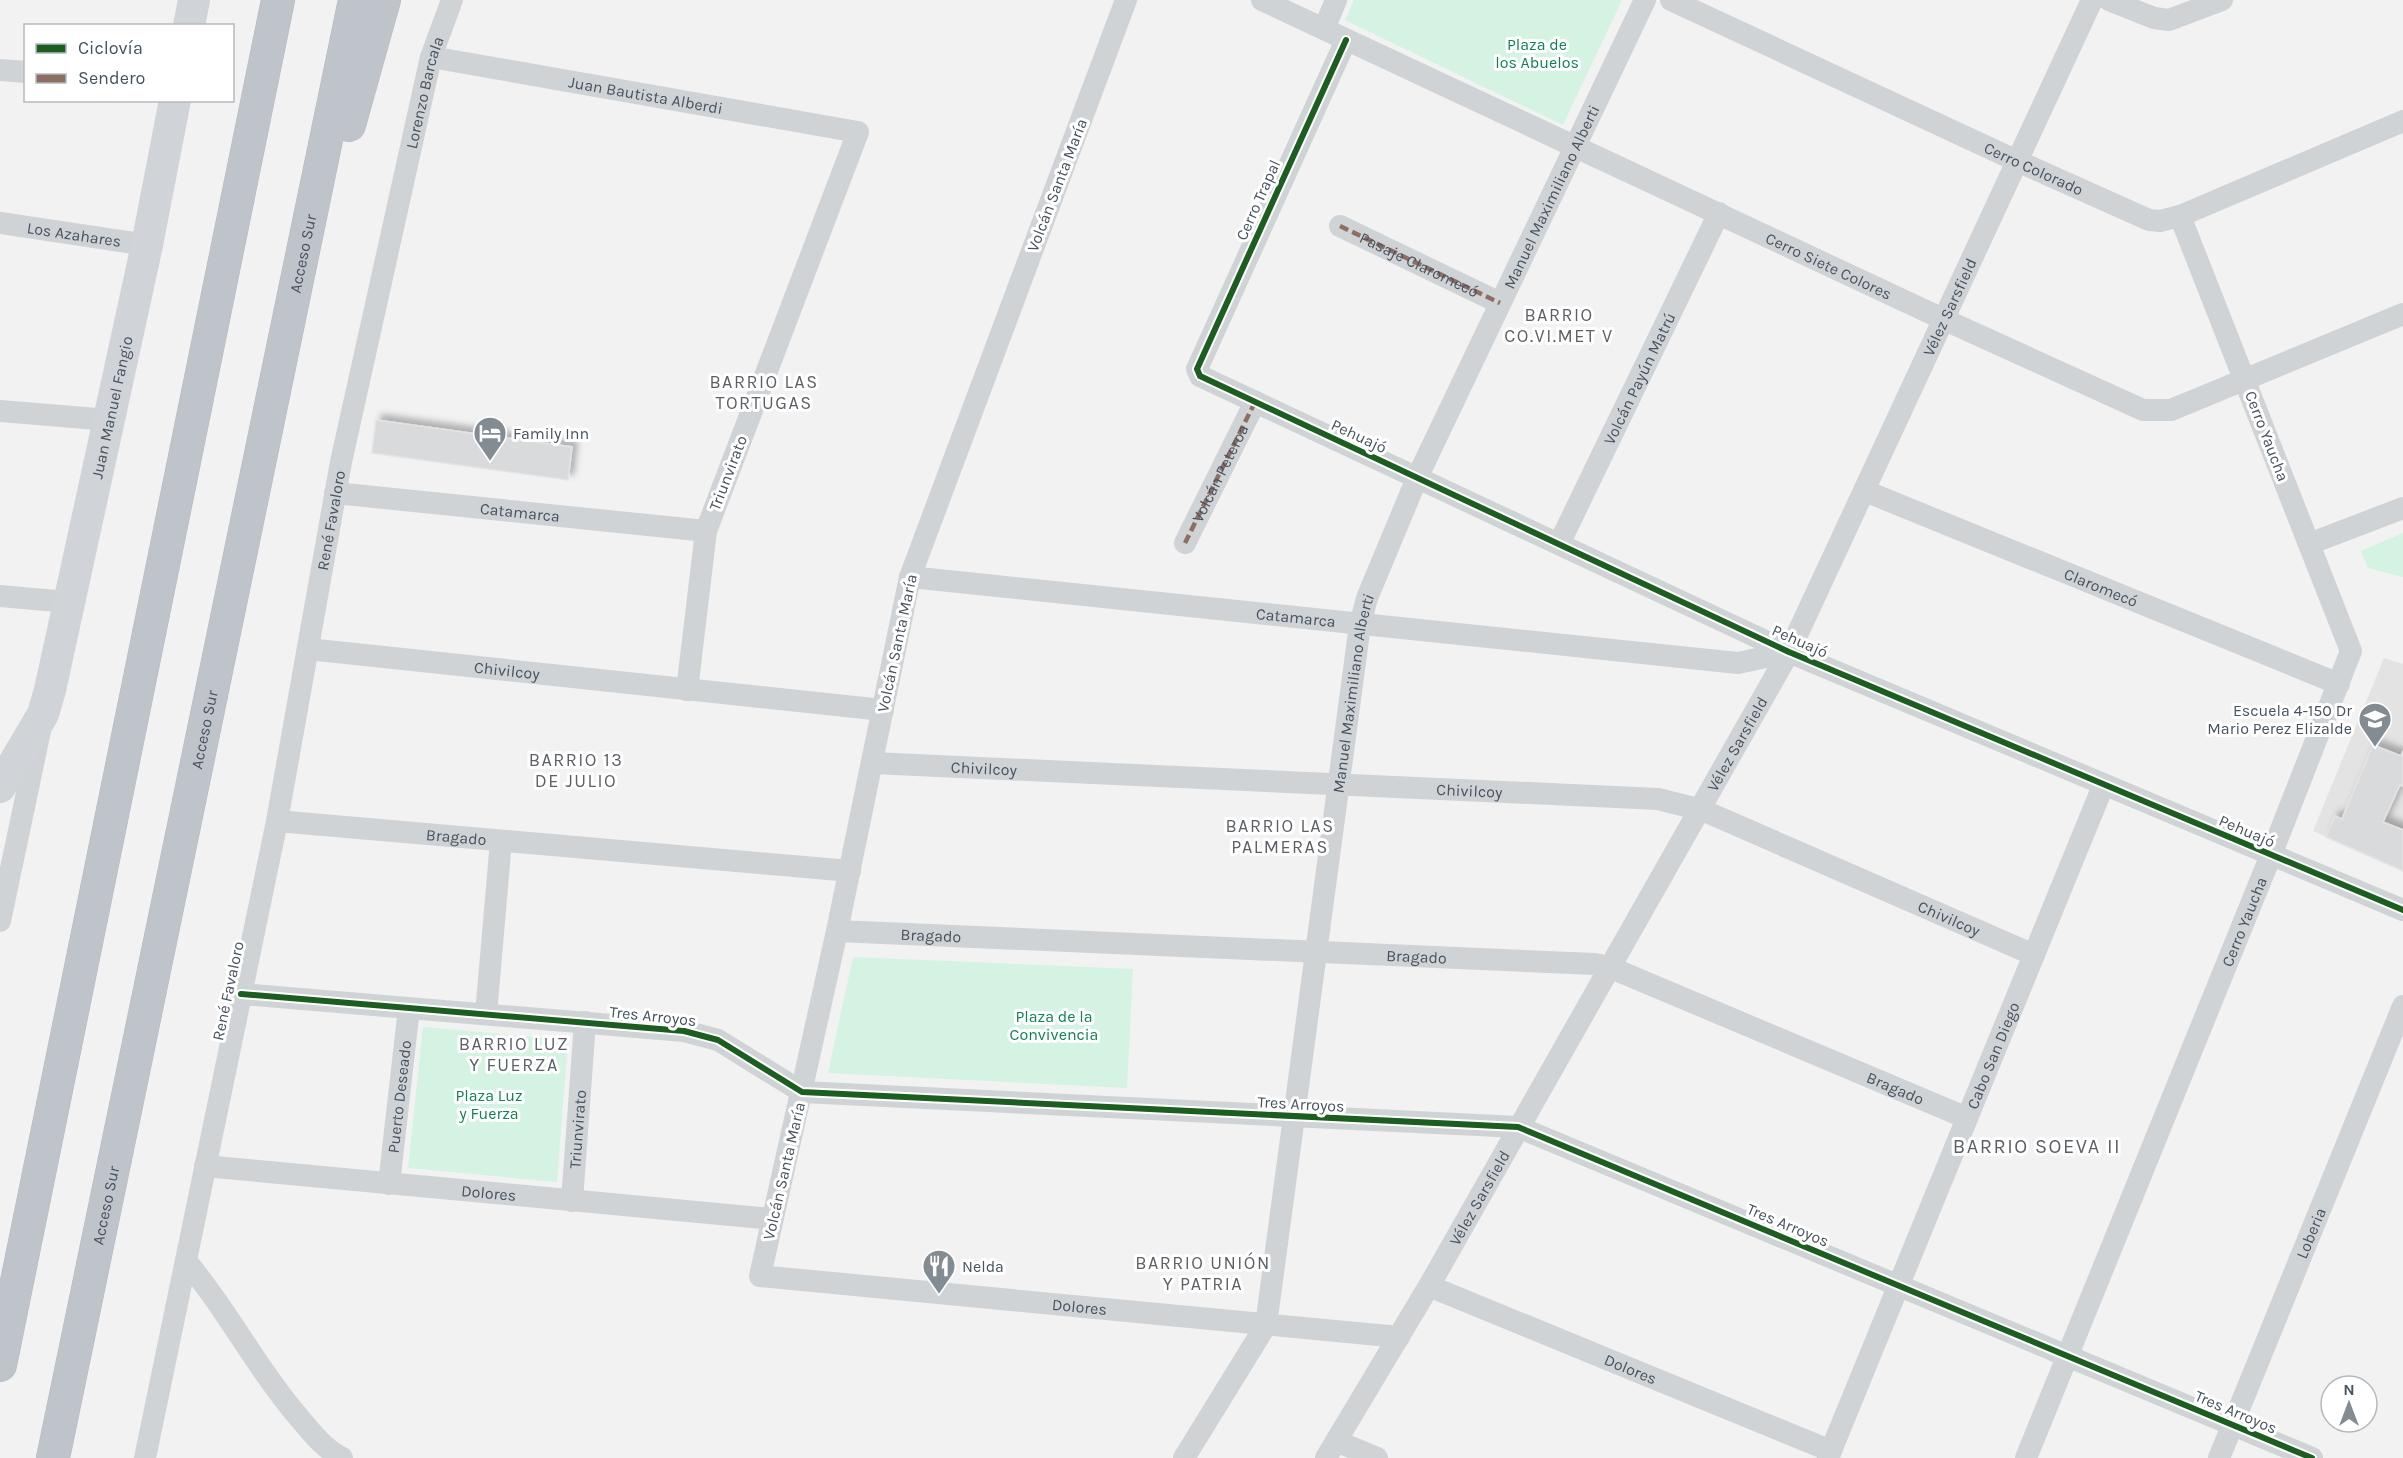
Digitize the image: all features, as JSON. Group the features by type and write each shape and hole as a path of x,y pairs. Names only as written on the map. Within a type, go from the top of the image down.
{"highway":[{"path":"234,217 265,0"},
{"path":"0,1365 278,0"},
{"name":"Acceso Sur","path":"53,1458 355,0"},
{"path":"281,360 384,0"}],"street":[{"path":"189,24 194,0"},
{"name":"Lorenzo Barcala","path":"401,186 431,57 452,0"},
{"name":"Volcán Santa María","path":"760,1276 850,871 910,577 1126,0"},
{"name":"Cerro Siete Colores","path":"1262,0 1942,319 2134,406 2152,412 2171,410 2403,314"},
{"path":"1324,29 1336,0"},
{"name":"Manuel Maximiliano Alberti","path":"1184,1458 1266,1325 1360,625 1366,598 1417,478 1645,0"},
{"name":"Cerro Colorado","path":"1671,0 2149,220 2160,221 2180,216 2403,121"},
{"name":"Vélez Sarsfield","path":"1331,1450 1429,1286 1518,1127 1702,810 1789,652 2015,160 2092,0"},
{"path":"2109,0 2154,18 2169,20 2222,0"},
{"name":"Cerro Trapal","path":"1197,372 1346,40"},
{"name":"Juan Bautista Alberdi","path":"431,57 858,132"},
{"path":"0,70 24,72"},
{"name":"Juan Manuel Fangio","path":"0,921 67,602 147,245 174,102"},
{"name":"Triunvirato","path":"687,690 706,531 858,132"},
{"name":"René Favaloro","path":"146,1458 277,821 335,493 401,186"},
{"name":"Volcán Payún Matrú","path":"1559,544 1719,213"},
{"name":"Cerro Yaucha","path":"2026,1458 2271,855 2351,651 2180,216"},
{"name":"Los Azahares","path":"1,226 147,245"},
{"name":"Pasaje Claromecó","path":"1340,226 1500,303"},
{"name":"Pehuajó","path":"1197,372 1200,376 1789,652 2103,786 2403,909"},
{"name":"Volcán Peteroa","path":"1185,543 1255,402"},
{"path":"0,411 109,420"},
{"name":"Claromecó","path":"1864,491 2339,684"},
{"name":"Catamarca","path":"335,493 706,531"},
{"path":"2309,544 2403,508"},
{"name":"Catamarca","path":"910,577 1738,663 1789,652"},
{"path":"0,596 67,602"},
{"name":"Chivilcoy","path":"308,649 883,710"},
{"name":"Juan Manuel Fangio","path":"5,771 43,714"},
{"name":"Chivilcoy","path":"873,763 1658,799 1702,810 2034,955"},
{"name":"Cabo San Diego","path":"1830,1454 2103,786"},
{"name":"Bragado","path":"277,821 850,871"},
{"path":"486,1014 501,841"},
{"name":"Bragado","path":"837,931 1316,950 1594,964 1610,967 1967,1118"},
{"name":"Tres Arroyos","path":"241,994 585,1022 701,1034 718,1040 802,1092 1294,1118 1518,1127 2312,1458"},
{"name":"Loberia","path":"2219,1458 2403,1006"},
{"name":"Puerto Deseado","path":"389,1184 409,1008"},
{"name":"Triunvirato","path":"572,1201 585,1022"},
{"name":"Dolores","path":"205,1166 772,1219"},
{"path":"186,1261 202,1279 274,1388 324,1447 342,1458"},
{"name":"Dolores","path":"760,1276 1399,1337"},
{"name":"Dolores","path":"1429,1286 1830,1454"},
{"path":"1331,1450 1377,1458"}],"shaded area":[{"name":"Escuela 4-150 Dr Mario Perez Elizalde","path":"2384,658 2403,664 2403,871 2313,831"}],"green space":[{"name":"Plaza de los Abuelos","path":"1354,0 1622,0 1563,125 1345,20"},
{"path":"2403,533 2403,577 2368,568 2361,551"},
{"name":"Plaza de la Convivencia","path":"853,957 1133,969 1127,1088 828,1073"},
{"name":"Plaza Luz y Fuerza","path":"423,1027 568,1040 557,1182 408,1168"}],"building":[{"path":"376,420 572,447 568,480 372,453"},
{"path":"2373,745 2401,756 2403,751 2403,786 2400,785 2383,822 2403,830 2403,871 2326,837 2335,816 2342,819"}],"marked path":[{"path":"1340,226 1500,303"},
{"path":"1185,543 1255,402"}],"cycle path":[{"path":"1346,40 1197,369 1200,376 1789,652 2403,910"},
{"path":"241,994 684,1031 718,1040 802,1092 1518,1127 2312,1458"}],"place":[{"name":"Family Inn","path":"490,462"},
{"name":"Escuela 4-150 Dr Mario Perez Elizalde","path":"2375,748"},
{"name":"Nelda","path":"939,1295"}],"district":[{"name":"BARRIO CO.VI.MET V","path":"1559,325"},
{"name":"BARRIO LAS TORTUGAS","path":"764,392"},
{"name":"BARRIO 13 DE JULIO","path":"576,770"},
{"name":"BARRIO LAS PALMERAS","path":"1280,836"},
{"name":"BARRIO LUZ Y FUERZA","path":"514,1054"},
{"name":"BARRIO SOEVA II","path":"2037,1146"},
{"name":"BARRIO UNIÓN Y PATRIA","path":"1203,1273"}]}
